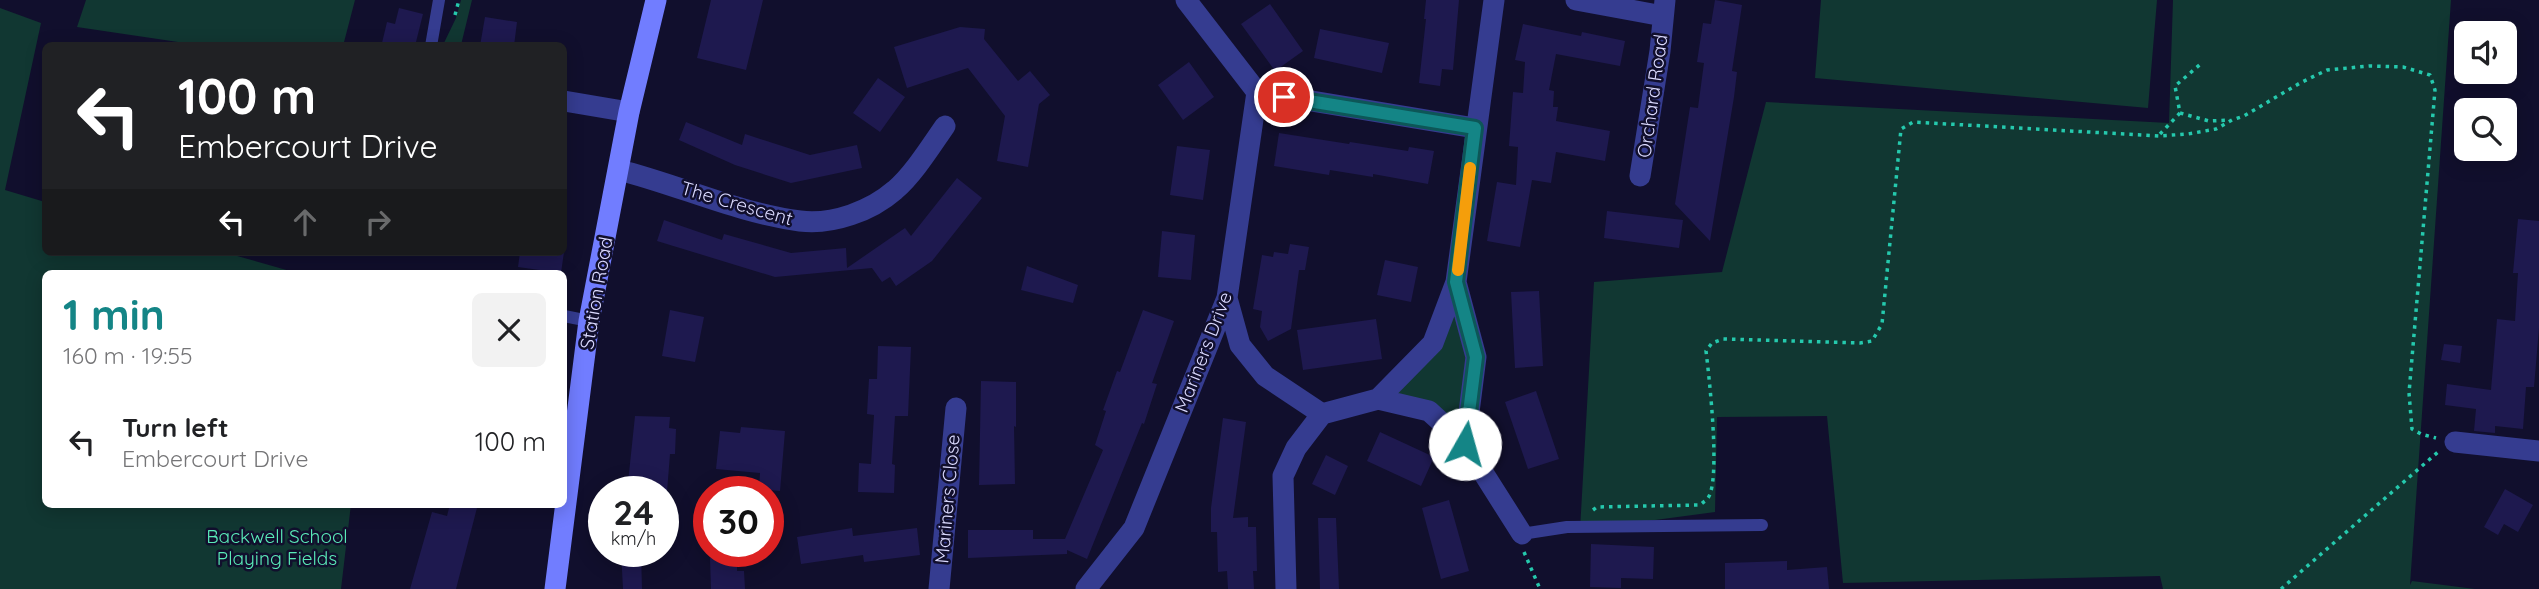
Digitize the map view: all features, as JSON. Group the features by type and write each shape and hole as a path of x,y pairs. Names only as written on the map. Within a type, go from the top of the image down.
{"street":[{"name":"Station Road","path":"567,494 589,321 629,112 656,0"},
{"path":"1186,0 1257,92 1475,128"},
{"path":"1378,399 1433,342 1456,282 1494,0"},
{"name":"Orchard Road","path":"1576,0 1664,8 1660,51 1640,176"},
{"name":"Mariners Drive","path":"1086,589 1135,528 1227,298 1257,92"},
{"path":"567,102 629,112"},
{"name":"The Crescent","path":"619,170 749,211 802,221 832,220 865,210 897,190 945,126"},
{"path":"1456,282 1476,357 1465,444"},
{"path":"1227,298 1240,345 1265,376 1322,414"},
{"path":"1286,589 1283,476 1296,448 1322,414 1378,399 1429,411 1465,444 1522,534"},
{"name":"Mariners Close","path":"939,589 956,408"},
{"path":"2455,442 2539,451"},
{"name":"Station Road","path":"555,589 565,508"}],"lane":[{"path":"432,42 439,0"},
{"path":"567,317 589,321"},
{"path":"1522,534 1567,527 1762,525"}],"path":[{"path":"2180,113 2175,86 2203,62"},
{"path":"1587,527 1587,514 1597,507 1700,505 1709,496 1712,484 1714,413 1706,351 1712,343 1723,340 1872,341 1882,324 1901,129 1913,121 2159,136 2188,134 2216,129 2327,70 2369,66 2403,67 2430,75 2435,90 2409,393 2412,429 2421,434 2455,442"},
{"path":"2180,113 2209,121 2232,120"},
{"path":"2159,136 2180,113"},
{"path":"2280,589 2433,454 2455,442"},
{"path":"1522,534 1522,548 1541,589"}],"green space":[{"path":"86,0 355,0 344,42 178,42 77,27"},
{"path":"461,0 472,0 462,42 444,42"},
{"path":"1821,0 2157,0 2148,108 1815,78"},
{"path":"2173,0 2451,0 2410,585 2412,581 2475,589 2163,589 2160,576 1843,583 1827,416 1717,417 1715,512 1580,530 1594,282 1722,272 1766,102 2169,123"},
{"name":"Backwell School Playing Fields","path":"0,8 41,23 5,190 42,201 42,256 237,256 286,270 42,270 42,508 351,508 341,589 0,589"},
{"path":"1456,282 1475,357 1464,443 1429,411 1379,399 1433,343"}],"building":[{"path":"711,0 763,0 746,70 697,58"},
{"path":"1426,0 1459,0 1453,70 1442,69 1440,86 1419,83"},
{"path":"1715,0 1742,5 1732,71 1737,72 1734,97 1710,241 1675,204 1690,107 1698,108 1704,63 1697,62 1703,23 1711,24"},
{"path":"1270,4 1303,51 1275,71 1241,24"},
{"path":"399,8 423,14 416,42 382,42 387,22 395,24"},
{"path":"485,17 517,22 514,42 481,42"},
{"path":"1523,24 1581,36 1582,32 1625,41 1620,66 1556,54 1549,90 1554,91 1553,107 1558,107 1556,121 1610,131 1605,161 1556,152 1551,183 1532,180 1520,247 1487,241 1497,182 1516,185 1518,147 1509,146 1513,92 1523,93 1525,62 1515,60"},
{"path":"960,27 985,29 984,39 1018,81 1030,71 1050,95 1039,104 1028,167 997,161 1005,116 968,68 907,88 894,47"},
{"path":"1320,29 1389,43 1382,73 1314,58"},
{"path":"1189,62 1214,97 1183,120 1158,85"},
{"path":"878,78 905,97 880,132 853,113"},
{"path":"686,122 742,145 745,134 810,155 857,145 862,168 791,183 735,165 679,140"},
{"path":"1279,133 1408,151 1409,147 1434,151 1428,184 1373,174 1373,177 1330,170 1329,175 1274,166"},
{"path":"1177,146 1210,150 1203,200 1170,195"},
{"path":"957,178 982,198 932,261 896,286 890,277 882,282 872,268 775,277 657,241 664,220 722,240 724,234 791,253 846,248 847,268 905,228 911,236"},
{"path":"1607,211 1683,220 1679,248 1604,238"},
{"path":"2518,219 2539,221 2539,328 2534,387 2526,387 2523,429 2495,426 2495,433 2474,431 2476,409 2445,405 2447,384 2491,390 2497,319 2515,321 2518,273 2513,273"},
{"path":"1162,231 1195,235 1191,280 1158,277"},
{"path":"1290,244 1309,247 1305,270 1299,270 1291,329 1268,341 1260,327 1262,311 1253,309 1262,255 1273,257 1274,252 1288,254"},
{"path":"519,256 563,256 561,270 518,267"},
{"path":"1385,260 1418,267 1411,302 1377,295"},
{"path":"1027,266 1078,285 1073,303 1021,290"},
{"path":"1539,291 1543,366 1515,368 1511,292"},
{"path":"670,310 704,317 695,362 662,356"},
{"path":"1143,310 1174,321 1152,383 1157,384 1144,424 1142,423 1087,559 1067,550 1067,554 968,558 968,530 1033,530 1033,539 1065,539 1103,450 1095,445 1106,411 1103,410"},
{"path":"1376,319 1382,359 1303,370 1297,330"},
{"path":"2444,344 2462,346 2460,363 2441,360"},
{"path":"878,346 911,347 908,416 895,416 892,464 895,465 894,493 858,492 859,463 871,464 874,415 867,414 869,379 877,379"},
{"path":"981,381 1016,382 1015,484 979,485"},
{"path":"1536,391 1559,459 1528,469 1505,402"},
{"path":"635,416 670,417 669,428 676,429 675,454 670,454 668,476 629,476"},
{"path":"1223,418 1246,422 1233,518 1248,517 1248,527 1256,527 1257,571 1253,571 1254,589 1228,589 1227,571 1218,572 1217,532 1211,532 1211,508"},
{"path":"741,427 785,431 781,476 760,476 760,473 716,469 720,431 740,433"},
{"path":"1380,432 1434,457 1421,486 1367,461"},
{"path":"1326,455 1348,466 1335,495 1312,484"},
{"path":"2505,489 2533,505 2518,532 2504,524 2498,535 2484,527"},
{"path":"1449,500 1469,571 1441,579 1422,508"},
{"path":"449,508 477,508 456,589 410,589 432,512 447,516"},
{"path":"1318,518 1336,518 1339,589 1320,589"},
{"path":"852,528 853,536 917,528 920,555 864,562 863,555 801,564 797,537"},
{"path":"1591,544 1654,547 1653,579 1621,578 1621,588 1590,587"},
{"path":"1787,561 1787,570 1827,567 1829,589 1725,589 1725,563"},
{"path":"622,567 641,567 642,589 623,589"},
{"path":"710,567 737,567 737,571 744,571 745,589 711,589"}],"slow traffic":[{"path":"1458,270 1470,168"}],"route":[{"path":"1284,97 1475,128 1456,282 1476,357 1465,444"}]}
